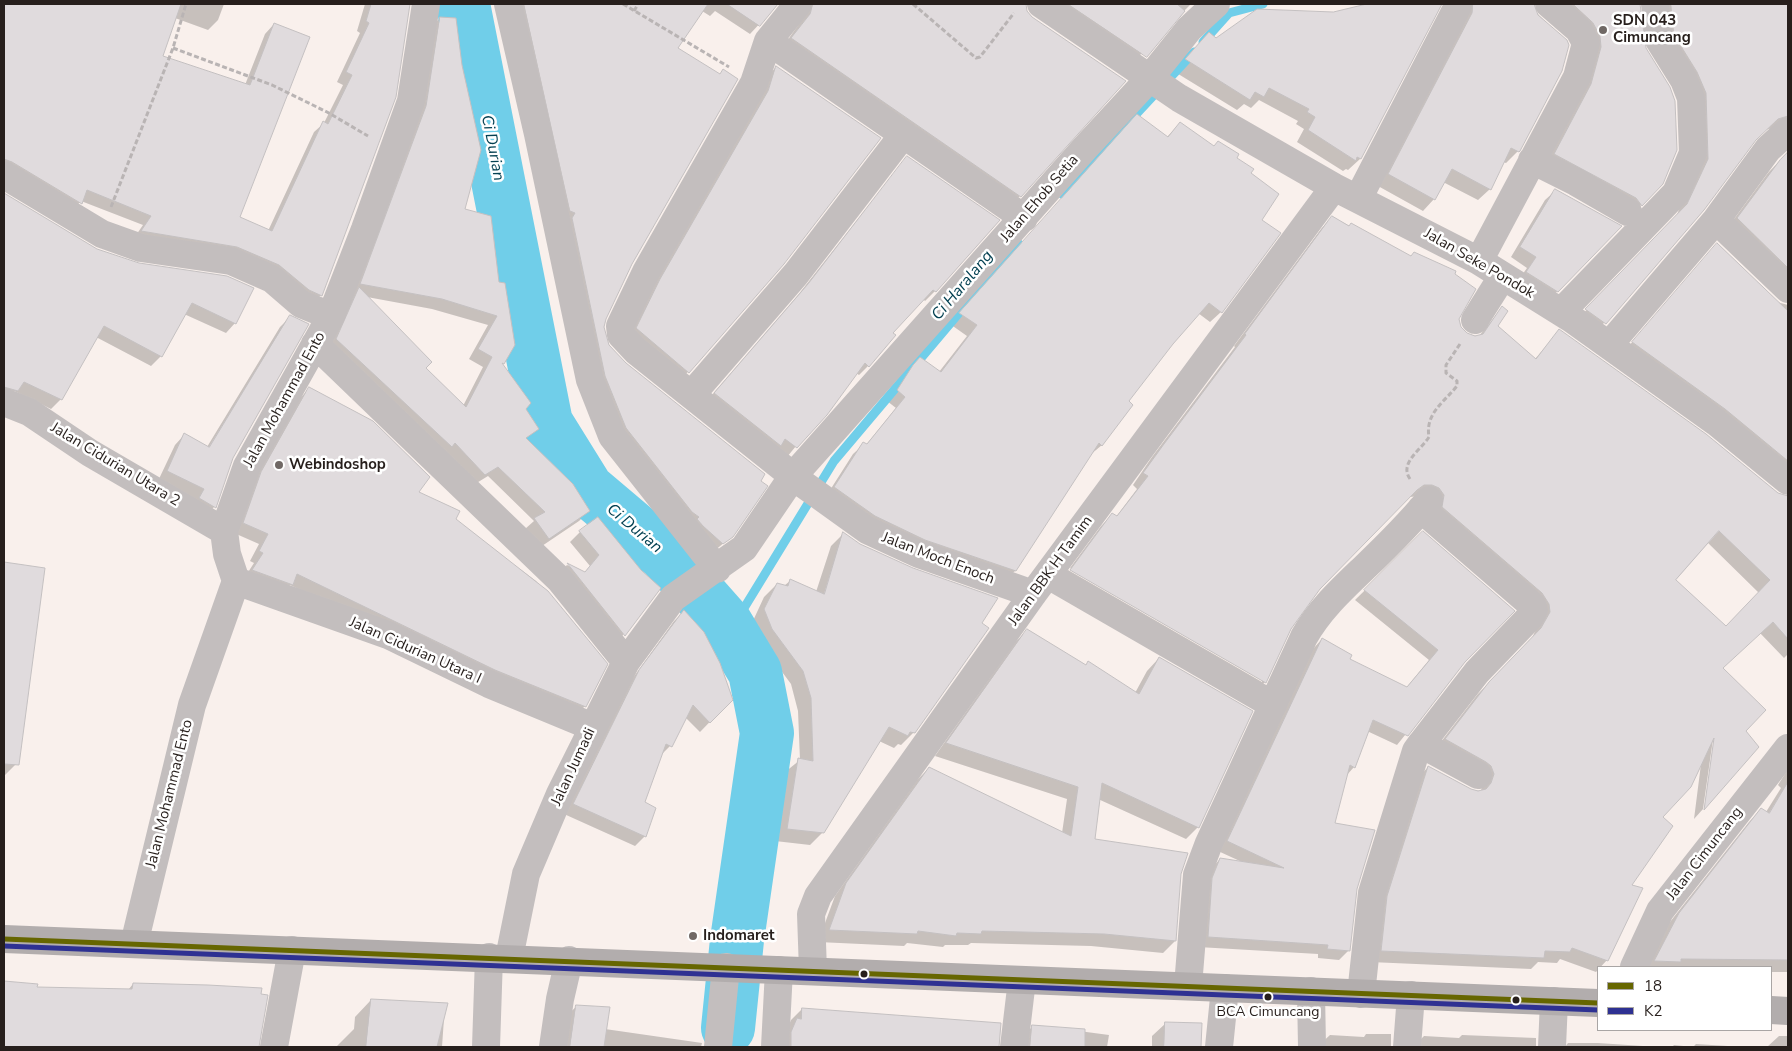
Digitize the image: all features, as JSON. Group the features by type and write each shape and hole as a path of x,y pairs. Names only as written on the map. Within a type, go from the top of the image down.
{"main road":[{"path":"4,939 499,957 813,972 1597,1003"},
{"path":"1772,1010 1788,1011"}],"street":[{"name":"Jalan Mohammad Ento","path":"134,944 192,705 236,581 227,554 224,531 257,445 330,316 394,151 411,101 426,4"},
{"path":"508,4 596,397 612,436 629,460 717,569"},
{"path":"754,82 768,41 798,4"},
{"name":"Jalan Ehob Setia","path":"717,569 744,548 806,486 1024,218 1162,87 1189,29 1216,4"},
{"path":"1478,261 1577,77 1586,43 1579,30 1549,4"},
{"path":"1561,312 1676,193 1693,153 1691,98 1684,80 1659,40 1655,4"},
{"path":"1358,199 1458,6"},
{"name":"Jalan Seke Pondok","path":"1028,8 1334,187 1478,261 1561,312 1716,422 1788,481"},
{"path":"768,41 1024,218"},
{"name":"Jalan Moch Enoch","path":"754,82 646,272 620,326 621,335 628,345 806,486 867,530 919,554 1041,585 1273,705"},
{"path":"1608,345 1716,220 1768,149 1788,131"},
{"path":"692,394 796,274 904,135"},
{"path":"1532,160 1576,182 1628,212"},
{"path":"4,175 102,234 141,248 231,261 272,279 301,304 330,316"},
{"name":"Jalan BBK H Tamim","path":"813,972 811,914 818,896 1041,585 1334,187"},
{"path":"1716,220 1788,289"},
{"path":"1475,320 1502,276"},
{"path":"315,344 560,580 626,662"},
{"name":"Jalan Cidurian Utara 2","path":"4,402 30,412 90,453 224,531"},
{"path":"1188,986 1198,875 1204,856 1312,623 1344,586 1425,505 1532,605 1534,610 1530,617 1477,672 1416,751 1372,893 1362,994"},
{"name":"Jalan Jumadi","path":"486,1047 499,957 526,874 560,794 626,662 673,598 717,569"},
{"name":"Jalan Cidurian Utara I","path":"236,581 388,635 489,684 593,726"},
{"path":"1421,744 1478,775"},
{"name":"Jalan Cimuncang","path":"1634,966 1660,911 1788,748"},
{"path":"274,1047 292,950"},
{"path":"553,1047 560,999 569,960"},
{"path":"718,1047 748,968"},
{"path":"748,968 775,1047"},
{"path":"1014,1047 1022,980"},
{"path":"1219,1047 1225,988"},
{"path":"1311,991 1312,1047"},
{"path":"1407,1047 1411,996"},
{"path":"1552,1047 1554,1001"}],"path":[{"path":"102,234 115,194 173,48 186,4"},
{"path":"623,4 754,82"},
{"path":"634,11 638,4"},
{"path":"913,4 976,58 980,57 1028,8"},
{"path":"173,48 272,85 327,112 394,151"},
{"path":"1425,505 1426,494 1410,480 1406,473 1406,466 1429,437 1427,426 1430,418 1457,386 1457,380 1446,373 1446,365 1475,320"}],"building":[{"path":"4,4 181,4 163,56 250,85 274,23 310,37 240,217 272,231 323,121 328,124 352,75 346,72 369,23 366,21 371,4 410,4 396,97 322,296 309,290 279,265 237,247 141,231 151,216 87,190 82,204 4,159"},
{"path":"524,4 708,4 678,48 720,74 723,69 738,79 632,264 604,327 609,345 626,363 765,474 761,481 768,486 733,537 723,544 697,519 699,517 692,512 626,428 605,376 572,218 575,213 570,211"},
{"path":"727,4 778,4 760,26"},
{"path":"813,4 1026,4 1027,11 1032,17 1126,81 1021,197 791,38 810,14"},
{"path":"1068,4 1177,4 1185,11 1147,57"},
{"path":"1367,4 1442,4 1361,159 1357,157 1356,161 1308,130 1315,117 1307,112 1309,109 1269,88 1264,97 1255,92 1250,100 1185,59 1209,32 1216,38 1257,9 1333,12"},
{"path":"1473,4 1534,4 1538,15 1567,40 1569,45 1562,71 1520,151 1511,148 1491,190 1452,169 1435,200 1388,174 1472,13"},
{"path":"1573,4 1640,4 1646,48 1670,87 1675,101 1677,150 1663,184 1642,206 1636,198 1554,154 1591,84 1601,47 1600,36 1593,23"},
{"path":"1671,4 1788,4 1788,116 1778,119 1756,140 1704,210 1606,324 1585,309 1687,204 1708,159 1706,93 1697,72 1674,35"},
{"path":"440,17 456,18 462,65 481,150 465,209 491,216 499,282 505,283 515,345 504,364 502,363 531,403 526,409 539,429 526,438 573,484 590,511 549,539 534,518 545,512 498,467 485,475 455,443 452,447 336,339 359,287 432,362 426,368 466,407 492,357 478,349 497,316 442,299 360,284 426,106"},
{"path":"776,66 881,138 784,264 689,373 636,328 660,279 768,91"},
{"path":"1137,114 1168,137 1180,122 1214,146 1218,141 1239,154 1237,158 1254,169 1251,173 1279,194 1262,220 1281,233 1222,313 1209,303 1173,344 1129,401 1133,405 1102,446 1099,443 1016,571 925,540 875,516 834,487 863,442 867,444 905,397 897,390 913,365 920,357 941,372 977,325 959,313"},
{"path":"1788,152 1788,268 1737,218"},
{"path":"907,156 1000,220 936,292 933,290 893,333 896,335 869,367 865,363 827,415 797,448 785,439 781,446 714,393 808,284"},
{"path":"1555,189 1622,226 1558,292 1526,272 1536,257 1520,247"},
{"path":"4,193 97,249 139,263 227,276 254,288 236,324 192,303 162,357 104,326 62,400 24,382 18,391 4,387"},
{"path":"1332,216 1349,226 1351,223 1411,256 1414,252 1456,271 1455,274 1476,289 1459,319 1461,327 1467,333 1475,336 1483,334 1502,306 1508,311 1498,326 1536,359 1559,329 1706,434 1778,493 1788,496 1788,639 1773,622 1723,668 1766,710 1746,731 1759,747 1704,810 1714,738 1691,787 1663,817 1673,826 1632,885 1643,888 1608,961 1572,948 1570,952 1545,951 1544,958 1381,951 1387,896 1428,766 1478,791 1486,789 1491,783 1494,774 1491,766 1445,739 1489,682 1541,628 1550,612 1549,604 1542,593 1442,507 1444,495 1439,488 1432,485 1424,485 1417,490 1320,589 1291,629 1266,683 1070,570 1112,513 1117,516 1148,476 1143,473","holes":["1719,531 1770,580 1726,626 1676,580"]},
{"path":"1717,243 1788,311 1788,461 1725,409 1632,342"},
{"path":"290,315 309,324 233,458 216,508 199,498 204,489 167,471 184,433 209,447"},
{"path":"309,387 373,421 430,477 419,492 460,511 456,519 548,591 608,664 586,707 495,670 297,574 293,585 252,570 263,553 259,551 268,534 243,523 261,472"},
{"path":"598,517 641,570 661,588 625,636 567,563 585,572 599,555 579,531"},
{"path":"1423,531 1515,611 1465,662 1408,736 1373,720 1355,768 1350,765 1335,823 1375,830 1357,889 1350,951 1327,949 1328,945 1208,937 1212,878 1220,858 1284,868 1227,841 1322,638 1352,655 1350,659 1407,687 1438,650 1364,590"},
{"path":"843,532 860,544 913,568 998,598 982,623 989,628 915,733 910,732 908,736 889,727 824,833 787,829 798,758 813,761 811,698 803,671 772,629 764,609 777,583 788,586 790,579 824,594"},
{"path":"4,562 45,568 19,765 4,764"},
{"path":"684,610 704,632 720,663 733,700 710,723 693,705 672,747 666,744 645,802 656,808 646,837 573,804 639,670"},
{"path":"1027,629 1086,665 1088,661 1139,694 1159,657 1253,711 1199,828 1102,783 1095,839 1188,853 1181,874 1176,941 1104,934 982,931 981,934 957,933 956,936 918,931 917,934 829,930 846,883 929,767 1071,836 1078,787 946,743"},
{"path":"1788,782 1788,960 1681,959 1681,962 1654,961 1679,913 1761,808 1769,813"},
{"path":"4,981 38,984 37,987 132,989 133,983 208,985 262,988 261,994 268,995 259,1047 4,1047"},
{"path":"371,999 448,1003 437,1047 366,1047"},
{"path":"576,1005 610,1007 604,1047 570,1047"},
{"path":"802,1008 1001,1023 999,1047 791,1047 791,1032 797,1018 801,1019"},
{"path":"1165,1022 1202,1023 1201,1047 1164,1047"},
{"path":"1032,1025 1085,1029 1085,1047 1030,1047"}],"waterway":[{"name":"Ci Durian","path":"463,4 546,423 587,489 665,555 726,624 755,672 767,733 737,940 728,1028"},
{"name":"Ci Haralang","path":"1203,42 1229,13 1263,4"},
{"name":"Ci Haralang","path":"1062,194 1194,52"},
{"name":"Ci Haralang","path":"730,631 834,461 1018,243"}],"transit line":[{"name":"18","path":"4,939 1597,1003"},
{"name":"K2","path":"4,946 1597,1010"}],"place":[{"name":"SDN 043 Cimuncang","path":"1603,30"},
{"name":"Webindoshop","path":"279,465"},
{"name":"Indomaret","path":"693,936"},
{"name":"BCA Cimuncang","path":"1268,997"}]}
